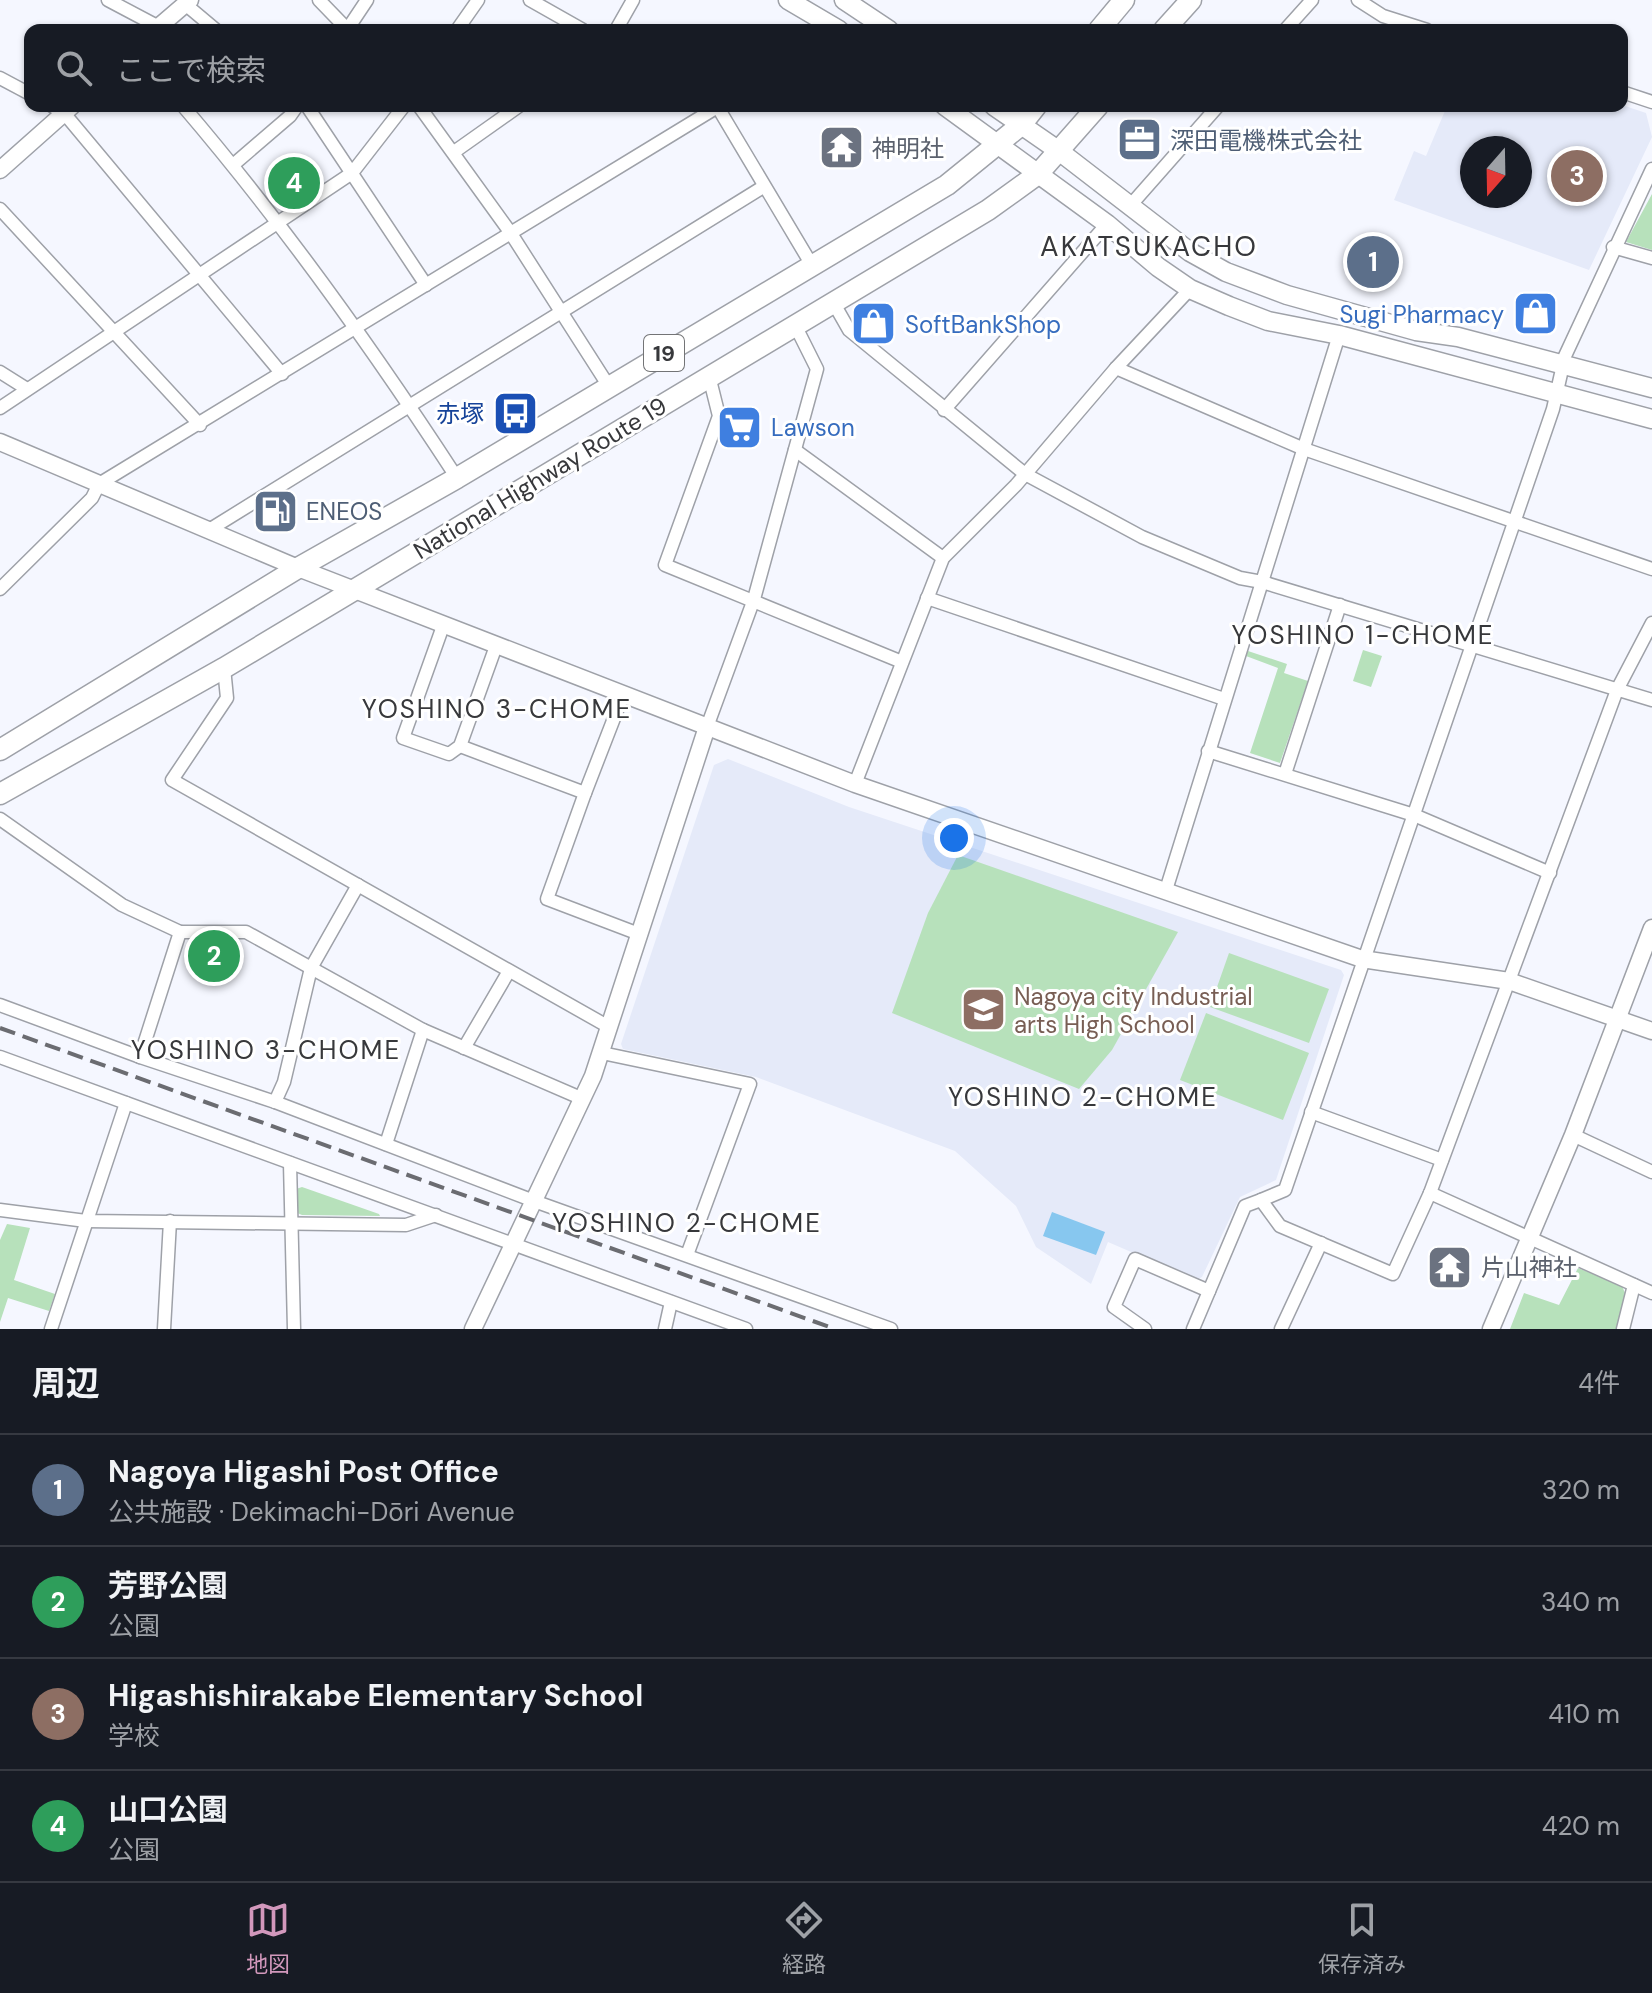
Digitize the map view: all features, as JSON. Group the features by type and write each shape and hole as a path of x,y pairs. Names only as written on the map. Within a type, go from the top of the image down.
{"highway":[{"path":"1104,24 1124,0"},
{"path":"1169,24 1191,0"},
{"name":"National Highway Route 19","path":"0,750 298,568 457,478 947,185 998,145 1031,112"},
{"name":"National Highway Route 19","path":"0,794 224,668 988,210 1038,174 1093,112"}],"main road":[{"path":"788,0 829,24"},
{"path":"858,3 882,24"},
{"path":"953,112 1190,289 1268,321 1339,335 1652,419"},
{"path":"1003,112 1059,151 1190,252 1226,272 1275,290 1416,331 1458,337 1652,388"}],"street":[{"path":"108,0 150,24"},
{"path":"319,0 342,24"},
{"path":"352,24 367,0"},
{"path":"461,24 478,0"},
{"path":"530,0 572,24"},
{"path":"619,24 633,0"},
{"path":"1290,24 1312,0"},
{"path":"1358,0 1383,16 1408,24"},
{"path":"162,24 187,2 210,24"},
{"path":"0,78 24,91"},
{"path":"1628,94 1652,102"},
{"path":"0,170 58,112"},
{"path":"65,112 282,374"},
{"path":"188,112 233,165 358,330 457,478"},
{"path":"233,165 293,112"},
{"path":"311,112 426,285"},
{"path":"0,408 352,173 399,112"},
{"path":"424,112 510,232 608,385"},
{"path":"454,152 511,112"},
{"path":"0,589 92,498 99,484 358,330 510,232 708,112"},
{"path":"721,112 813,267"},
{"path":"1129,207 1213,112"},
{"path":"1193,1329 1245,1206 1285,1190 1558,393 1563,365 1613,247 1652,169"},
{"path":"209,530 763,187"},
{"path":"0,209 200,425"},
{"path":"944,410 1107,224"},
{"path":"1613,247 1652,258"},
{"path":"855,784 943,558 1025,474 1116,368 1190,289"},
{"path":"833,302 849,330 1025,474 1142,537 1240,578 1340,605 1652,700"},
{"path":"473,1329 602,1053 707,727 754,599 817,369 795,325"},
{"path":"1166,890 1339,335"},
{"path":"1116,368 1304,449 1515,519 1652,569"},
{"path":"0,372 27,389"},
{"path":"709,376 719,416 665,565 902,662"},
{"path":"0,442 298,568 855,784 1362,959 1509,981 1652,1031"},
{"path":"795,450 943,558"},
{"path":"927,598 1224,699"},
{"path":"1285,774 1340,605"},
{"path":"1261,1200 1280,1226 1393,1274 1430,1193 1617,690 1652,623"},
{"path":"443,626 403,738 449,754 460,746 496,646"},
{"path":"224,668 227,698 172,780 609,1027"},
{"path":"623,695 547,899 639,934"},
{"path":"460,746 585,793"},
{"path":"1208,751 1414,815 1550,873"},
{"path":"0,819 122,905 180,932 246,932 423,1030 583,1099"},
{"path":"275,1102 284,1082 311,968 358,885"},
{"path":"1491,1329 1573,1135 1615,1018 1652,928"},
{"path":"140,1057 180,932"},
{"path":"464,1048 509,971"},
{"path":"0,1005 140,1057 275,1102 534,1201 891,1329"},
{"path":"386,1144 423,1030"},
{"path":"602,1053 750,1084 687,1255"},
{"path":"0,1057 746,1329"},
{"path":"51,1329 126,1103"},
{"path":"1311,1112 1442,1160"},
{"path":"1573,1135 1652,1172"},
{"path":"290,1163 289,1223 294,1329"},
{"path":"1430,1193 1652,1293"},
{"path":"0,1210 86,1221 406,1225 436,1215"},
{"path":"164,1329 170,1221"},
{"path":"1281,1329 1321,1243"},
{"path":"1145,1329 1114,1307 1135,1259 1209,1291"},
{"path":"1623,1329 1634,1285"},
{"path":"665,1329 671,1302"}],"shaded area":[{"path":"1628,107 1646,113 1652,137 1589,270 1394,200 1414,151 1426,156 1444,112 1628,112"},
{"name":"Nagoya city Industrial arts High School","path":"728,759 849,807 1341,970 1344,975 1276,1180 1240,1197 1202,1277 1196,1280 1108,1242 1091,1284 1036,1247 1016,1206 955,1151 756,1077 623,1049 621,1044 714,765"}],"green space":[{"path":"303,159 320,182 286,207 269,184"},
{"path":"1652,194 1652,250 1626,242"},
{"path":"1363,650 1382,656 1371,687 1353,681"},
{"path":"1248,651 1287,664 1284,673 1308,681 1280,763 1250,753 1278,668 1246,656"},
{"path":"958,855 1178,932 1112,1050 1079,1089 892,1013 928,913"},
{"path":"208,947 238,965 232,978 202,967"},
{"path":"1229,953 1329,989 1309,1043 1210,1007"},
{"path":"1206,1013 1309,1053 1283,1120 1180,1080"},
{"path":"302,1187 380,1216 302,1215 295,1212 296,1189"},
{"path":"7,1224 30,1228 14,1280 55,1294 49,1311 8,1298 0,1322 0,1240"},
{"path":"1578,1268 1622,1286 1625,1293 1616,1329 1510,1329 1524,1293 1559,1305"}],"water":[{"path":"1052,1212 1105,1232 1096,1255 1043,1236"}],"railway":[{"path":"0,1028 835,1329"}],"place":[{"name":"深田電機株式会社","path":"1139,140"},
{"name":"神明社","path":"841,148"},
{"name":"Higashishirakabe Elementary School","path":"1577,176"},
{"name":"山口公園","path":"294,183"},
{"name":"Nagoya Higashi Post Office","path":"1373,262"},
{"name":"Sugi Pharmacy","path":"1535,314"},
{"name":"SoftBankShop","path":"874,324"},
{"name":"赤塚","path":"515,413"},
{"name":"Lawson","path":"740,427"},
{"name":"ENEOS","path":"275,511"},
{"name":"芳野公園","path":"214,956"},
{"name":"Nagoya city Industrial arts High School","path":"983,1010"},
{"name":"片山神社","path":"1450,1267"}],"district":[{"name":"AKATSUKACHO","path":"1149,246"},
{"name":"YOSHINO 1-CHOME","path":"1363,635"},
{"name":"YOSHINO 3-CHOME","path":"497,709"},
{"name":"YOSHINO 3-CHOME","path":"266,1050"},
{"name":"YOSHINO 2-CHOME","path":"1083,1097"},
{"name":"YOSHINO 2-CHOME","path":"687,1223"}]}
